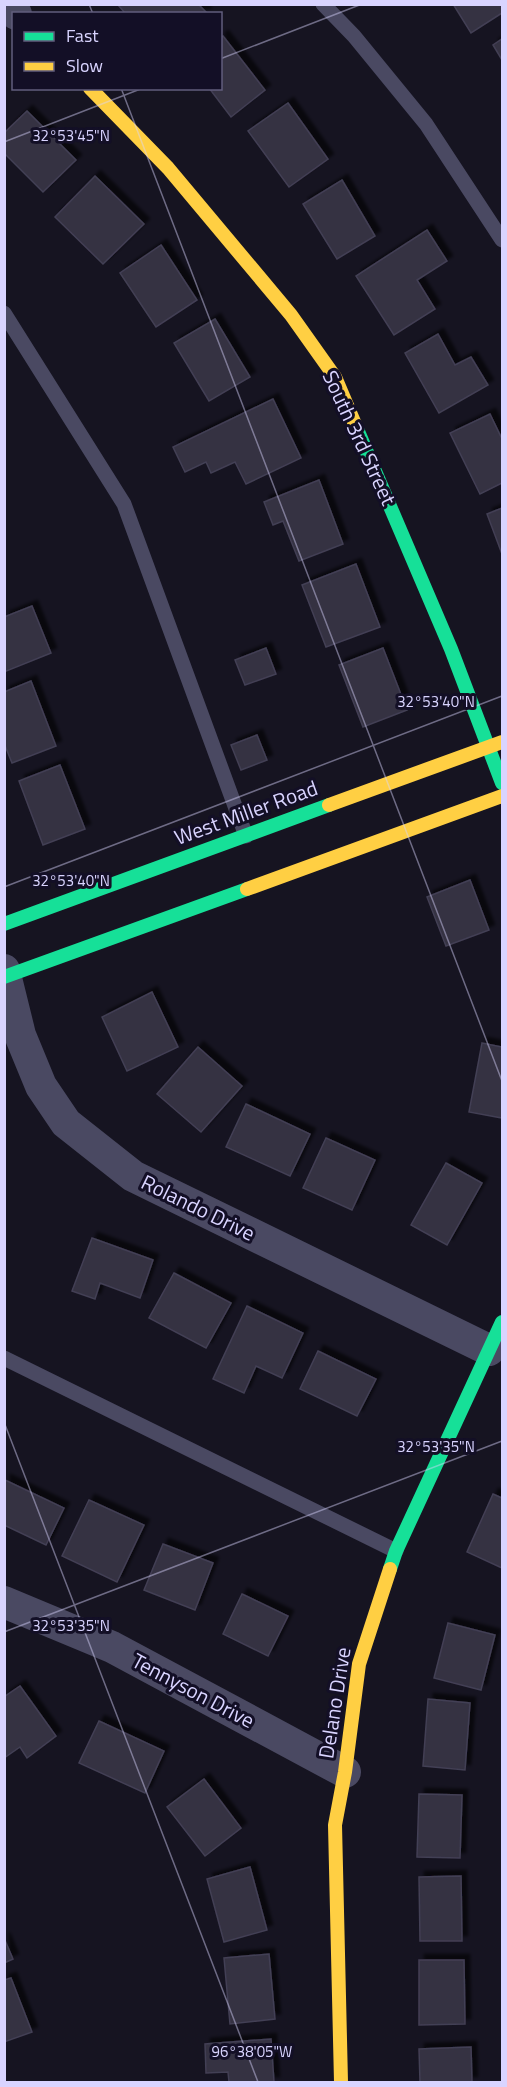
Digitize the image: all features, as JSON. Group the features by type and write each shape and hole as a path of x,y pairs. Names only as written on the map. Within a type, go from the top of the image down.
{"street":[{"name":"South 3rd Street","path":"92,90 168,168 291,315 334,377 451,649 489,747"},
{"name":"West Miller Road","path":"4,924 502,742"},
{"path":"489,747 502,783"},
{"path":"5,975 502,796"},
{"name":"Rolando Drive","path":"5,975 20,1035 41,1086 66,1123 133,1176 489,1350"},
{"name":"Delano Drive","path":"341,2082 335,1825 345,1772 359,1664 396,1551 502,1322"},
{"name":"Tennyson Drive","path":"4,1602 112,1647 345,1772"}],"lane":[{"path":"323,4 354,36 426,124 502,240"},
{"path":"4,313 124,504 246,836"},
{"path":"4,1358 396,1551"}],"building":[{"path":"198,4 206,12 124,12 118,5"},
{"path":"453,4 502,4 502,13 471,33"},
{"path":"222,37 265,90 231,117 211,90 222,90"},
{"path":"502,39 502,60 493,45"},
{"path":"288,103 328,159 289,187 248,131"},
{"path":"27,111 76,160 43,192 4,153 4,133"},
{"path":"95,176 144,224 103,264 55,217"},
{"path":"342,180 375,236 337,259 303,204"},
{"path":"427,230 447,261 417,280 435,309 394,335 356,276"},
{"path":"161,245 197,300 156,327 120,273"},
{"path":"215,319 250,377 209,401 174,343"},
{"path":"438,334 455,365 471,357 488,385 439,413 405,353"},
{"path":"273,399 301,458 246,484 235,462 211,473 206,462 185,472 173,447"},
{"path":"490,414 502,439 502,483 480,494 450,433"},
{"path":"319,480 343,544 299,561 283,521 273,525 264,502"},
{"path":"502,508 502,554 487,514"},
{"path":"356,564 380,627 326,647 302,585"},
{"path":"32,606 51,653 4,672 4,617"},
{"path":"266,648 276,674 245,685 235,660"},
{"path":"383,648 407,710 363,727 339,665"},
{"path":"31,681 56,746 12,763 4,743 4,692"},
{"path":"257,735 267,760 241,770 231,745"},
{"path":"60,765 85,829 43,845 19,781"},
{"path":"470,880 489,930 446,946 427,897"},
{"path":"152,992 178,1047 127,1071 102,1017"},
{"path":"482,1043 502,1047 502,1118 469,1112"},
{"path":"198,1047 242,1086 201,1132 157,1094"},
{"path":"246,1104 310,1134 290,1176 226,1147"},
{"path":"326,1138 375,1160 352,1210 303,1188"},
{"path":"446,1163 482,1183 447,1245 411,1225"},
{"path":"92,1238 153,1260 140,1298 100,1283 95,1299 72,1291"},
{"path":"174,1273 231,1303 206,1348 149,1318"},
{"path":"247,1306 303,1333 282,1378 256,1366 244,1393 213,1379"},
{"path":"318,1351 376,1379 357,1416 300,1389"},
{"path":"5,1480 64,1508 46,1545 4,1525"},
{"path":"493,1494 502,1498 502,1568 467,1552"},
{"path":"89,1500 144,1525 117,1582 62,1556"},
{"path":"163,1544 213,1563 195,1610 144,1590"},
{"path":"242,1594 288,1616 268,1656 223,1634"},
{"path":"448,1623 495,1635 481,1690 434,1678"},
{"path":"20,1686 56,1736 27,1758 20,1747 4,1758 4,1697"},
{"path":"428,1699 470,1703 465,1770 423,1766"},
{"path":"99,1721 164,1751 145,1793 79,1763"},
{"path":"204,1779 241,1828 205,1856 167,1807"},
{"path":"419,1794 462,1795 460,1858 417,1857"},
{"path":"250,1867 267,1930 224,1942 207,1879"},
{"path":"461,1876 462,1941 420,1941 419,1877"},
{"path":"4,1938 13,1959 4,1963"},
{"path":"269,1954 275,2019 230,2024 224,1958"},
{"path":"419,1960 464,1960 465,2024 419,2025"},
{"path":"11,1978 32,2032 4,2042 4,1980"},
{"path":"271,2039 274,2082 229,2082 228,2072 206,2073 205,2044"},
{"path":"471,2047 472,2082 420,2082 419,2049"}],"traffic: fast":[{"path":"357,429 451,649 502,783"},
{"path":"4,924 329,805"},
{"path":"4,977 247,889"},
{"path":"390,1569 396,1551 502,1322"}],"traffic: slow":[{"path":"92,90 168,168 291,315 335,377 357,429"},
{"path":"329,805 502,742"},
{"path":"247,889 502,796"},
{"path":"341,2082 335,1825 345,1772 359,1664 390,1569"}]}
